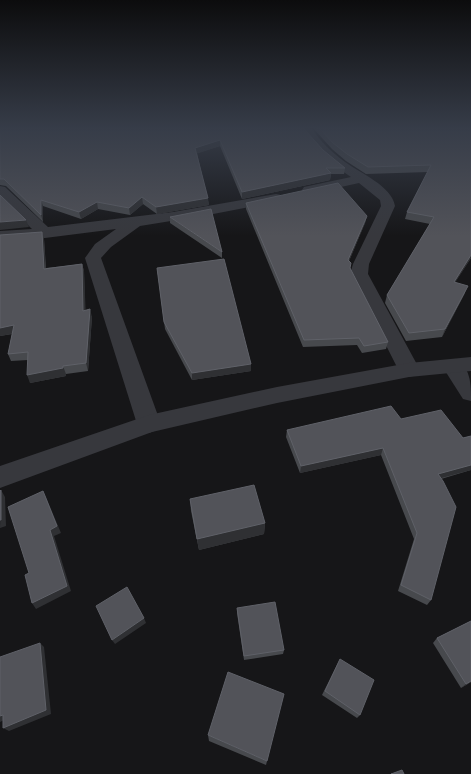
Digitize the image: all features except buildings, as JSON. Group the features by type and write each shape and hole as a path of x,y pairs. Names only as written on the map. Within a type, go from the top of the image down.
{"street":[{"path":"342,164 382,193 387,199 388,206 360,264 359,274 409,370"},
{"path":"0,236 45,233 136,223 240,205 362,179"},
{"path":"0,190 45,233"},
{"path":"136,223 102,246 93,258 149,424"},
{"path":"0,477 149,424 277,395 409,370 462,365 471,393"}]}
